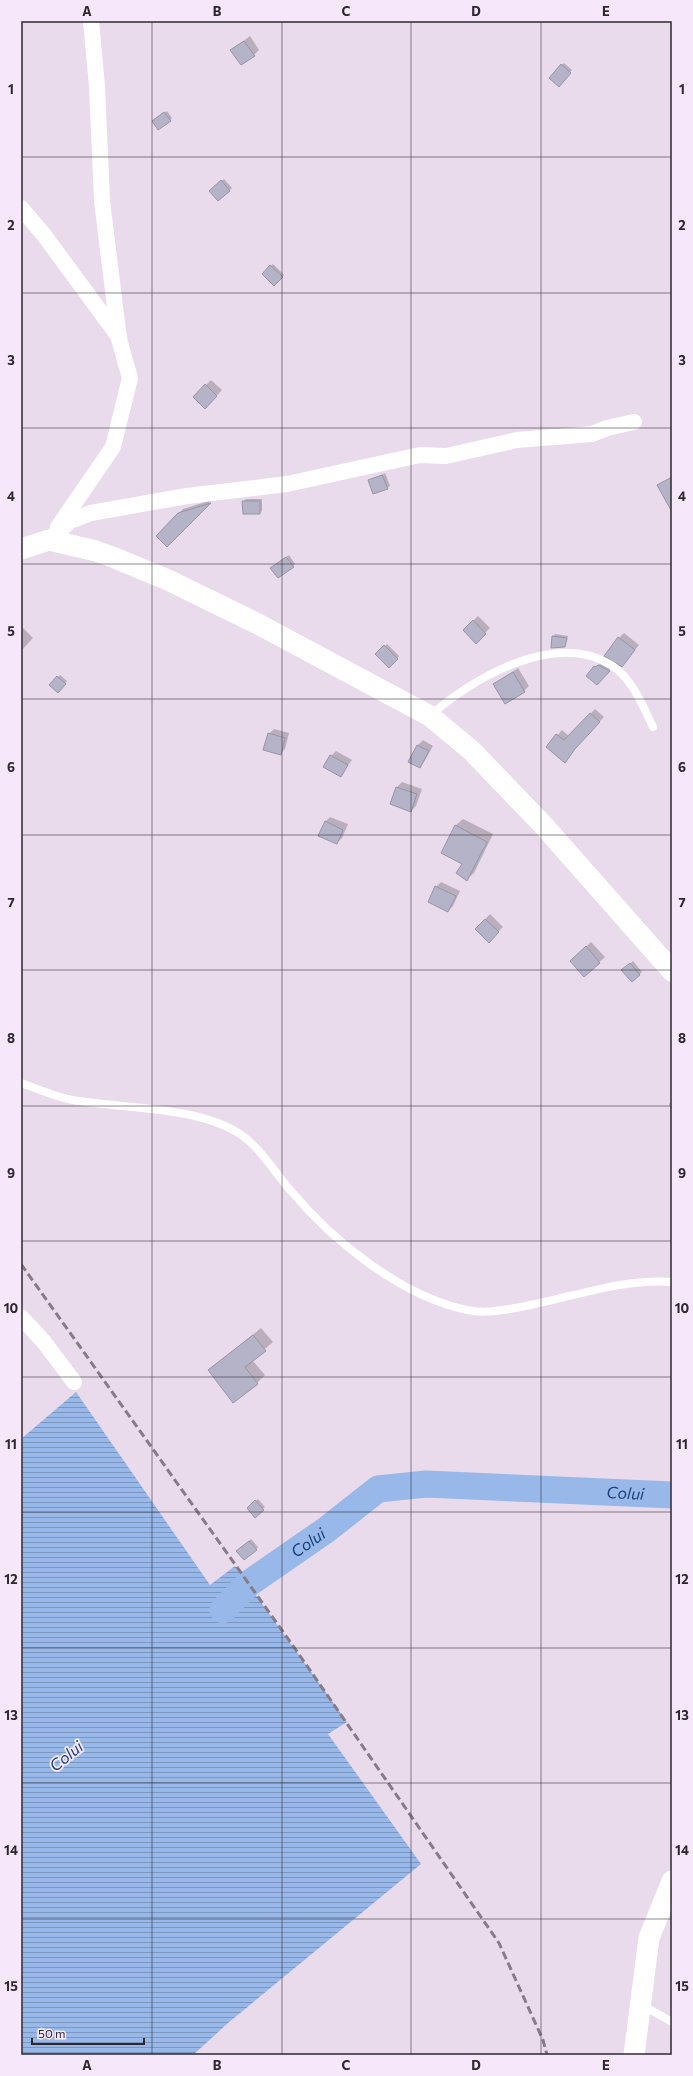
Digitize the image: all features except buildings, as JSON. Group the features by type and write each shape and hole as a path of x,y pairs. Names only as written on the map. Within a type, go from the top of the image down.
{"street":[{"path":"49,540 114,447 130,378 120,339 102,201 97,86 90,21"},
{"path":"21,208 44,235 120,339"},
{"path":"21,549 49,540 70,521 91,513 187,496 287,484 420,455 446,456 517,440 592,434 607,428 634,422"},
{"path":"49,540 96,551 168,580 258,624 430,716 472,752 544,826 672,971"},
{"path":"21,1317 44,1342 74,1382"},
{"path":"634,2055 649,1938 672,1881"}],"lane":[{"path":"430,716 458,693 509,664 541,656 569,653 598,658 611,665 621,673 643,705 653,728"},
{"path":"21,1083 71,1100 167,1112 205,1119 228,1128 242,1136 261,1154 291,1192 325,1228 364,1259 400,1283 434,1300 468,1311 496,1311 565,1299 625,1284 672,1282"},
{"path":"641,2005 672,2022"}],"water":[{"path":"76,1392 210,1585 235,1566 347,1722 328,1734 421,1864 228,2023 193,2055 21,2055 21,1439"}],"waterway":[{"name":"Colui","path":"223,1610 248,1584 326,1530 378,1489 426,1484 672,1495"}],"railway":[{"path":"21,1264 296,1650 499,1943 543,2040 547,2055"}]}
